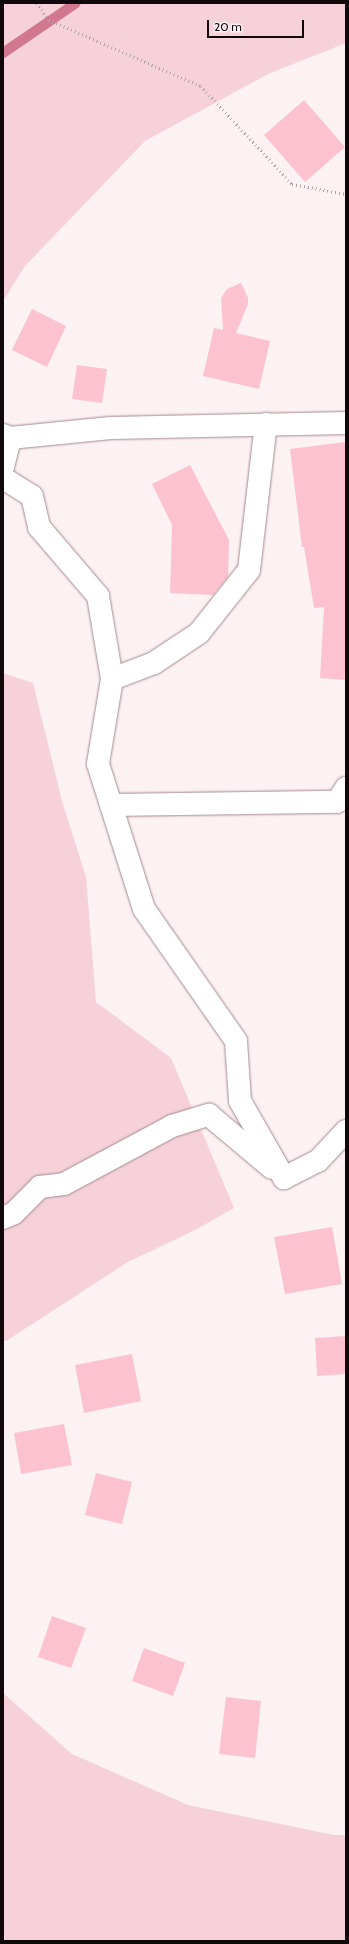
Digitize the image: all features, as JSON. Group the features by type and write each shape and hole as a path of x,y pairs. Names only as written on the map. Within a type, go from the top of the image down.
{"street":[{"path":"3,467 6,436 111,428 346,423"},
{"path":"112,679 154,663 199,633 249,570 266,424"},
{"path":"3,478 32,496 39,527 98,596 112,679 98,764 144,909 236,1041 240,1101 284,1178"},
{"path":"111,805 337,802 346,788"},
{"path":"3,1218 14,1213 40,1187 64,1184 172,1126 209,1115 284,1178"},
{"path":"284,1178 318,1161 346,1131"}],"path":[{"path":"37,3 49,20 201,86 292,184 346,194"}],"shaded area":[{"path":"3,3 346,3 346,43 268,74 145,141 25,266 3,301"},
{"path":"3,673 33,683 62,801 86,877 96,1002 171,1058 234,1208 195,1230 128,1262 6,1341 3,1341"},
{"path":"3,1693 72,1754 188,1805 334,1835 346,1835 346,1941 3,1941"}],"building":[{"path":"304,100 345,147 305,182 264,135"},
{"path":"241,283 248,298 248,304 236,333 270,341 259,389 203,376 214,328 223,330 221,298 227,289"},
{"path":"32,309 66,326 47,367 12,350"},
{"path":"77,365 107,369 102,403 72,399"},
{"path":"346,442 346,680 320,678 324,607 314,608 304,547 302,547 290,449"},
{"path":"190,465 229,540 228,577 213,595 170,593 172,525 152,484"},
{"path":"332,1227 342,1284 285,1294 274,1237"},
{"path":"346,1336 346,1374 317,1376 315,1338"},
{"path":"132,1354 141,1401 84,1413 75,1365"},
{"path":"64,1424 72,1465 21,1474 14,1433"},
{"path":"96,1473 132,1482 122,1524 85,1515"},
{"path":"52,1616 86,1628 71,1668 38,1657"},
{"path":"144,1648 185,1663 173,1696 132,1681"},
{"path":"226,1697 261,1701 255,1758 219,1754"}],"waterway":[{"path":"3,53 76,3"}]}
